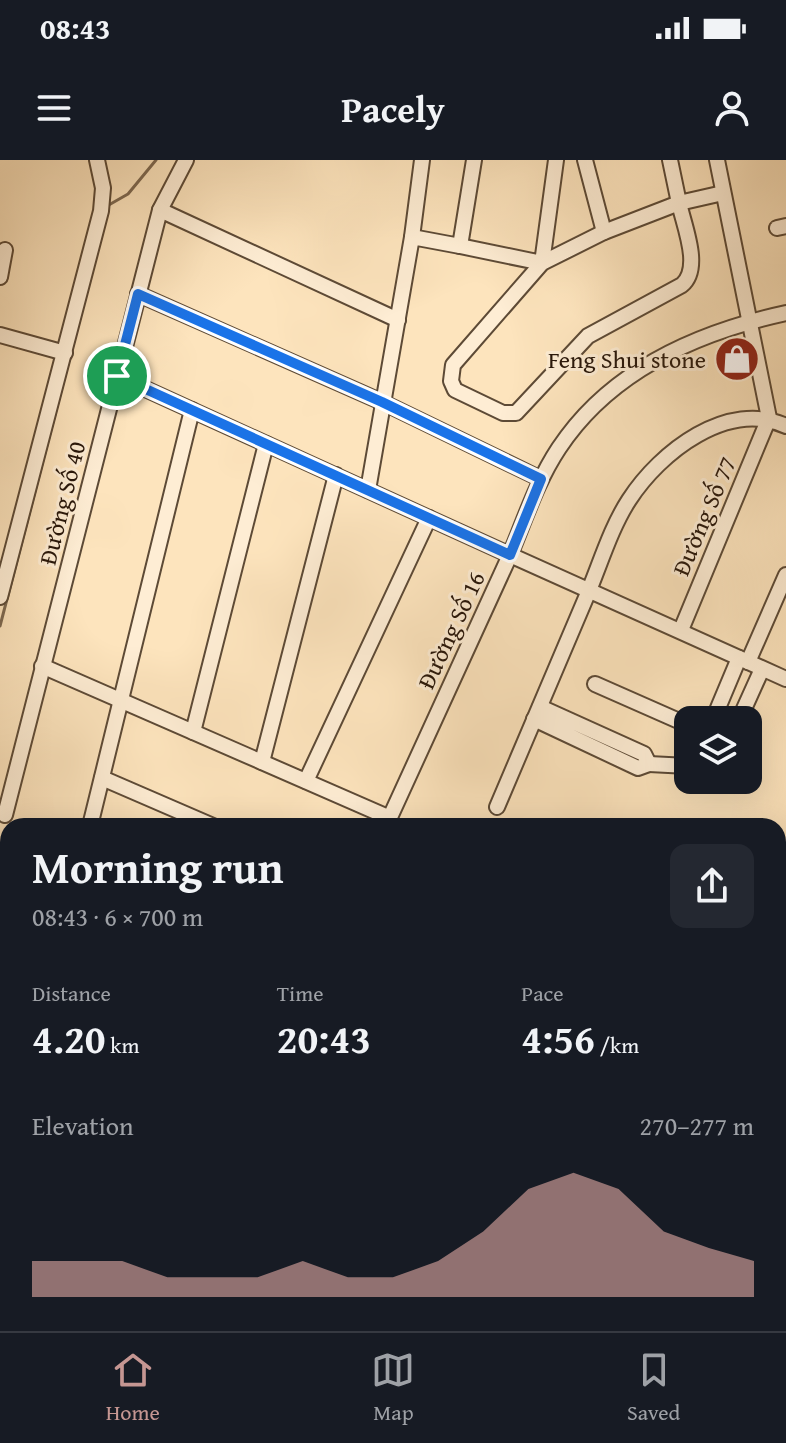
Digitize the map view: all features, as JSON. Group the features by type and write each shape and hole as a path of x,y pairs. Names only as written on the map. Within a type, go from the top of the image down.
{"street":[{"path":"0,597 101,211 103,188 97,160"},
{"name":"Đường Số 40","path":"5,815 160,210 186,160"},
{"path":"368,490 412,237 422,160"},
{"path":"460,246 474,160"},
{"path":"542,263 556,160"},
{"path":"585,160 604,232"},
{"path":"670,160 679,203 692,262 688,280 588,336 516,413 503,413 455,390 451,381 453,365 542,263 604,232 679,203 723,193"},
{"path":"717,160 769,418"},
{"path":"160,210 398,320"},
{"path":"412,237 542,263"},
{"path":"0,252 5,250 0,277"},
{"path":"138,294 382,402 541,479"},
{"path":"117,376 510,555 541,479 572,430 625,379 700,338 749,321 786,313"},
{"path":"0,335 65,353"},
{"path":"92,818 192,410"},
{"path":"497,807 628,501 666,457 719,424 769,418 786,426"},
{"name":"Đường Số 77","path":"681,630 769,418"},
{"path":"193,732 266,444"},
{"path":"262,762 336,475"},
{"path":"306,781 429,518"},
{"name":"Đường Số 16","path":"390,818 510,555 786,679"},
{"path":"722,706 749,663 786,575"},
{"path":"741,706 749,663"},
{"path":"42,666 306,781 380,818"},
{"path":"595,684 674,719"},
{"path":"537,713 644,754 649,764 674,765"},
{"path":"102,778 194,818"}],"waterway":[{"path":"107,206 128,194 156,160"},
{"path":"0,626 80,318"}],"place":[{"name":"Feng Shui stone","path":"737,359"}],"route":[{"path":"138,294 382,402 541,479 510,555 117,376 138,294"}]}
